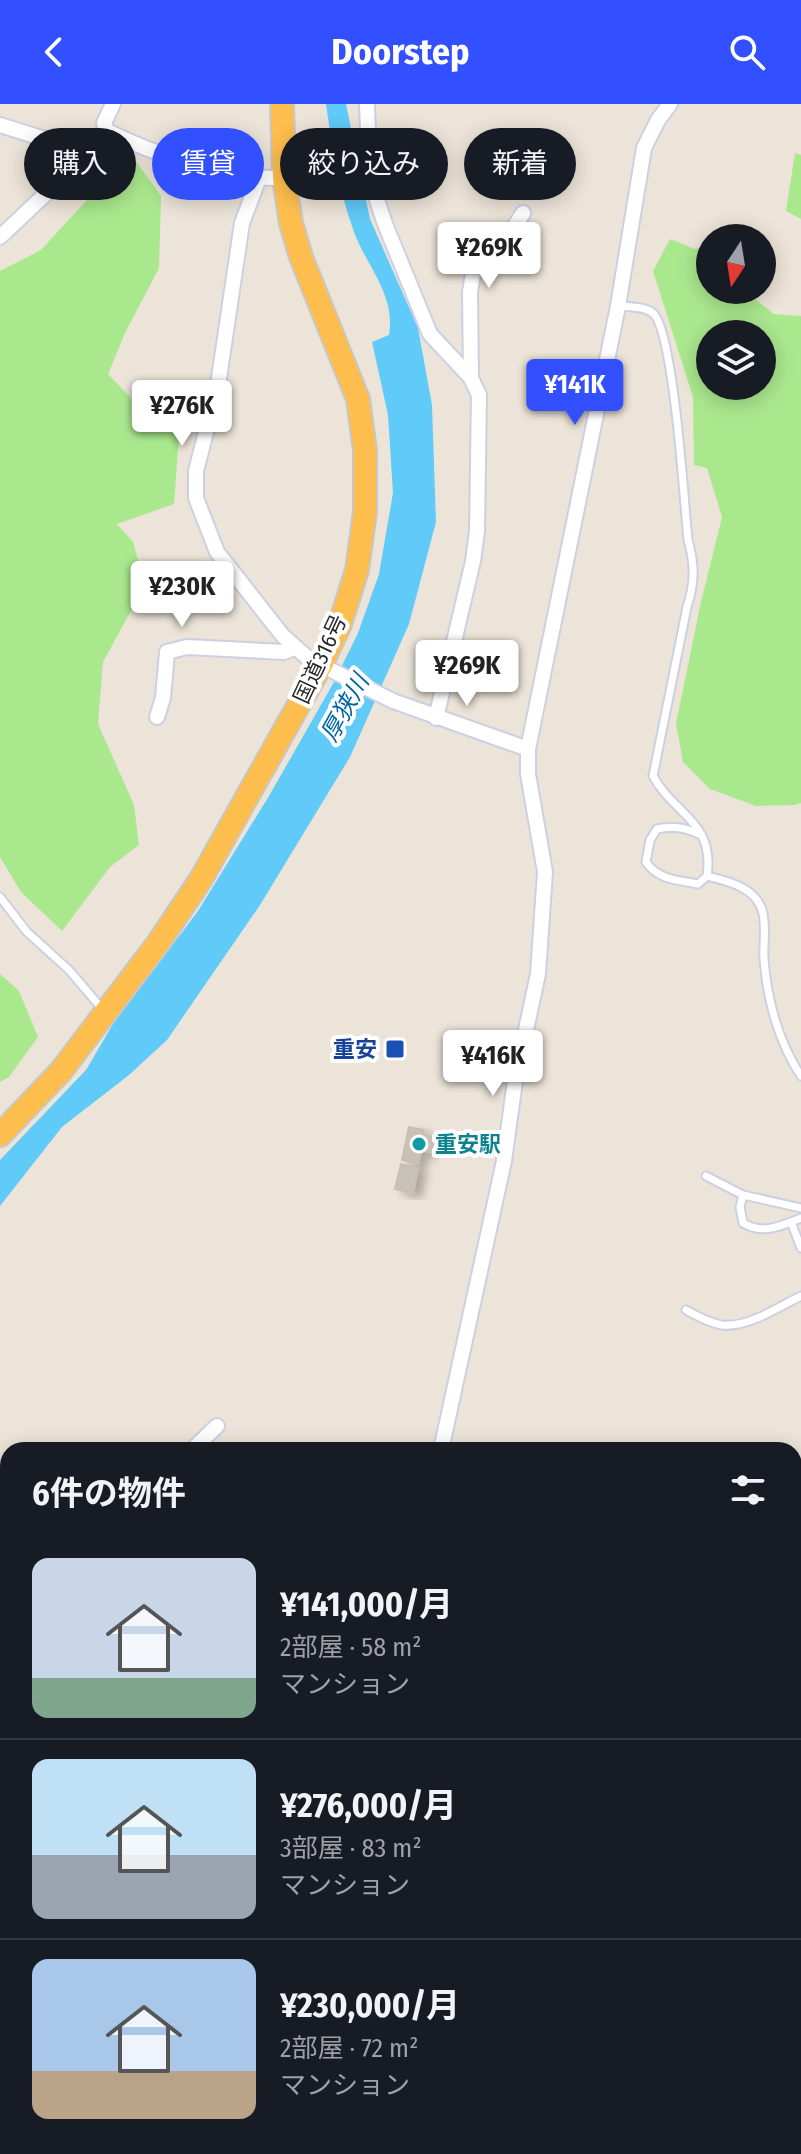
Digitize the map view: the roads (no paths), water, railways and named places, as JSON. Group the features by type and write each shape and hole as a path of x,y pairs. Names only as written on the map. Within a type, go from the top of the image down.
{"highway":[{"name":"国道316号","path":"282,104 283,128"},
{"name":"国道316号","path":"0,1135 61,1071 159,942 201,879 326,667 357,570 365,512 365,451 358,399 301,257 287,200"}],"street":[{"path":"106,128 104,123 113,104"},
{"path":"367,104 371,174 385,224 430,334 471,378 479,395 477,531 473,561 436,718"},
{"path":"443,1442 504,1161 515,1081 538,974 545,872 528,774 528,749 618,306 644,148 670,104"},
{"path":"0,125 24,133"},
{"path":"0,237 41,200"},
{"path":"251,200 242,223 218,385 196,471 196,498 217,552 294,648 393,701 528,749"},
{"path":"471,378 470,292 475,262 483,250 512,231 523,213"},
{"path":"157,717 163,698 167,652 187,647 284,652 294,648"},
{"path":"200,1442 217,1426"}],"lane":[{"path":"618,306 647,309 655,315 661,331 671,373 688,540 694,563 694,588 687,607 653,776 691,820 701,835 710,856 707,876 698,884 666,878 653,872 646,862 650,840 657,829 682,827 701,835"},
{"path":"707,876 736,884 755,897 763,910 768,996 791,1061 801,1076"},
{"path":"0,897 27,932 69,970 106,1013"},
{"path":"706,1176 743,1195 801,1208"},
{"path":"743,1195 740,1207 743,1223 752,1229 766,1230 801,1218"},
{"path":"791,1222 801,1248"},
{"path":"686,1310 712,1323 734,1325 801,1296"}],"water":[{"path":"326,104 346,104 351,128 330,128"},
{"name":"厚狭川","path":"345,200 366,200 370,219 418,328 432,405 436,522 409,624 350,757 260,905 167,1040 129,1075 62,1127 0,1206 0,1160 86,1070 113,1024 198,911 334,682 358,633 379,574 393,493 388,415 372,342 389,335 390,321 384,294 349,216"}],"place":[{"name":"重安","path":"395,1049"},
{"name":"重安駅","path":"419,1144"}]}
